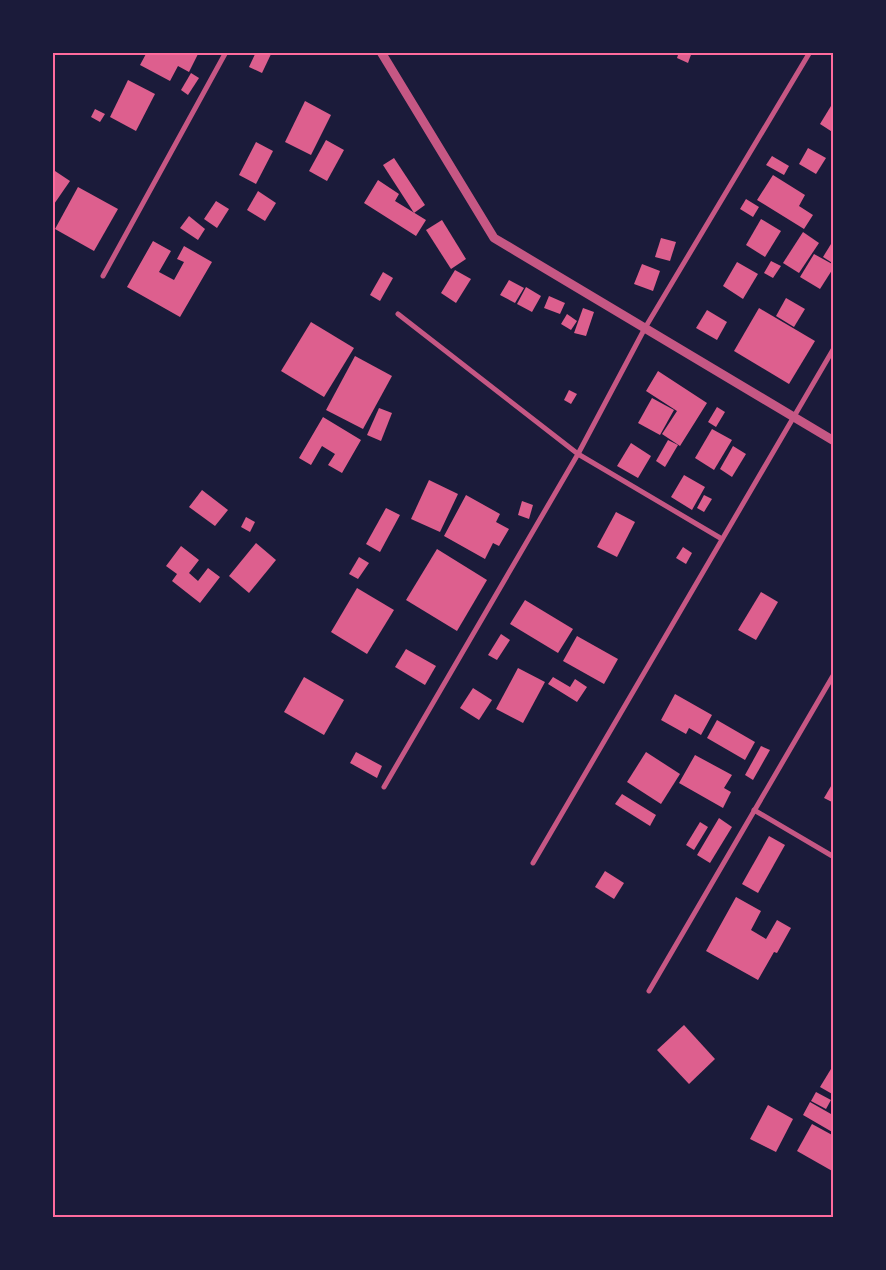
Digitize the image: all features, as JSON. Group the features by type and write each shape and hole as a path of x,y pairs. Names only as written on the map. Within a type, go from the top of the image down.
{"street":[{"path":"103,276 226,52"},
{"path":"381,52 494,238 834,441"},
{"path":"384,787 578,454 645,328 810,52"},
{"path":"398,314 578,454 722,539"},
{"path":"533,863 834,348"},
{"path":"649,991 834,674"},
{"path":"754,810 834,857"}],"building":[{"path":"147,52 194,52 198,54 189,72 178,66 170,81 140,65"},
{"path":"256,52 272,52 262,73 249,67"},
{"path":"679,52 692,52 688,63 677,58"},
{"path":"191,73 199,78 188,95 181,90"},
{"path":"128,80 155,94 136,131 110,117"},
{"path":"305,101 331,115 311,155 285,142"},
{"path":"834,101 834,133 820,124"},
{"path":"95,109 105,114 100,122 91,117"},
{"path":"326,140 344,150 327,181 309,171"},
{"path":"256,142 273,151 256,184 239,175"},
{"path":"808,148 826,158 816,174 799,164"},
{"path":"772,156 789,166 784,175 766,165"},
{"path":"394,158 425,205 414,213 383,165"},
{"path":"52,169 70,181 52,207"},
{"path":"773,175 805,195 799,206 813,215 804,229 757,200"},
{"path":"378,180 399,194 395,201 426,220 416,236 364,203"},
{"path":"78,187 118,209 94,251 55,229"},
{"path":"258,191 276,203 265,221 247,210"},
{"path":"746,199 759,207 753,217 740,209"},
{"path":"216,201 229,209 217,228 204,219"},
{"path":"189,216 205,229 198,240 180,228"},
{"path":"761,219 781,231 765,257 746,245"},
{"path":"442,220 466,259 451,269 426,230"},
{"path":"803,232 819,243 799,273 783,263"},
{"path":"661,238 676,242 670,261 655,257"},
{"path":"153,241 171,251 159,272 174,280 184,262 177,259 184,246 212,262 180,317 127,287"},
{"path":"831,244 834,245 834,264 823,257"},
{"path":"814,254 834,265 820,289 800,277"},
{"path":"771,261 781,266 773,278 764,273"},
{"path":"737,262 758,274 743,299 723,286"},
{"path":"642,264 660,271 653,291 634,284"},
{"path":"455,270 471,279 456,303 441,293"},
{"path":"383,272 393,278 380,301 370,295"},
{"path":"509,280 524,288 515,303 500,295"},
{"path":"526,287 541,296 532,312 517,304"},
{"path":"549,296 565,303 560,314 544,308"},
{"path":"786,298 805,309 794,327 776,316"},
{"path":"583,308 594,312 586,336 574,333"},
{"path":"759,308 815,341 789,384 734,351"},
{"path":"707,310 727,322 717,340 696,328"},
{"path":"567,314 577,321 571,330 561,324"},
{"path":"311,322 354,348 324,397 281,371"},
{"path":"355,356 392,376 363,429 326,410"},
{"path":"658,371 707,403 680,446 662,434 677,411 646,391"},
{"path":"569,390 577,394 571,404 564,400"},
{"path":"652,398 674,410 660,435 638,423"},
{"path":"717,407 725,412 716,427 708,422"},
{"path":"379,408 392,413 381,441 367,435"},
{"path":"323,417 361,440 342,473 328,465 335,454 322,446 311,465 299,458"},
{"path":"712,429 732,440 714,470 695,458"},
{"path":"668,440 678,445 665,467 656,461"},
{"path":"631,443 651,456 638,478 617,466"},
{"path":"733,446 746,454 732,477 720,469"},
{"path":"684,475 705,487 692,510 671,497"},
{"path":"429,480 458,494 440,532 411,519"},
{"path":"202,490 228,510 215,526 189,507"},
{"path":"466,495 500,514 496,522 509,529 499,546 493,543 485,559 444,536"},
{"path":"704,495 712,499 704,512 697,508"},
{"path":"522,501 533,505 529,519 518,515"},
{"path":"386,508 400,515 380,552 366,544"},
{"path":"616,512 635,522 617,557 597,547"},
{"path":"246,517 255,522 250,532 241,527"},
{"path":"256,543 276,560 249,593 229,576"},
{"path":"181,546 199,560 189,573 198,581 208,568 220,577 200,603 172,581 177,574 166,566"},
{"path":"683,547 692,553 686,564 676,558"},
{"path":"437,549 487,580 457,631 406,600"},
{"path":"359,557 369,563 358,579 349,574"},
{"path":"357,588 394,610 367,654 331,632"},
{"path":"761,592 778,602 756,640 738,630"},
{"path":"525,600 573,629 558,653 510,624"},
{"path":"501,634 510,640 497,660 488,655"},
{"path":"577,636 618,659 604,684 563,661"},
{"path":"406,649 436,666 425,685 395,667"},
{"path":"518,668 545,682 523,723 496,709"},
{"path":"304,677 344,700 324,735 284,712"},
{"path":"553,677 570,687 575,679 587,687 577,702 548,684"},
{"path":"473,688 492,700 479,720 460,708"},
{"path":"675,694 712,715 701,735 689,728 686,734 661,720"},
{"path":"717,720 755,742 745,760 707,738"},
{"path":"761,746 770,750 753,780 745,775"},
{"path":"356,752 382,766 377,778 350,763"},
{"path":"646,752 680,774 661,804 627,782"},
{"path":"695,755 732,775 724,788 731,792 723,808 679,783"},
{"path":"834,781 834,803 824,798"},
{"path":"622,794 656,815 650,826 615,804"},
{"path":"719,818 732,827 710,863 697,855"},
{"path":"700,822 708,827 694,850 686,845"},
{"path":"769,836 785,845 758,893 742,884"},
{"path":"605,871 624,883 614,899 595,887"},
{"path":"736,897 761,911 751,930 766,939 777,920 791,928 777,953 774,952 758,980 706,951"},
{"path":"684,1025 715,1059 689,1084 657,1050"},
{"path":"834,1064 834,1095 820,1087"},
{"path":"816,1092 831,1100 826,1109 811,1101"},
{"path":"810,1102 831,1114 834,1109 834,1133 803,1115"},
{"path":"768,1105 793,1119 776,1152 750,1139"},
{"path":"812,1124 834,1136 834,1172 797,1151"}]}
